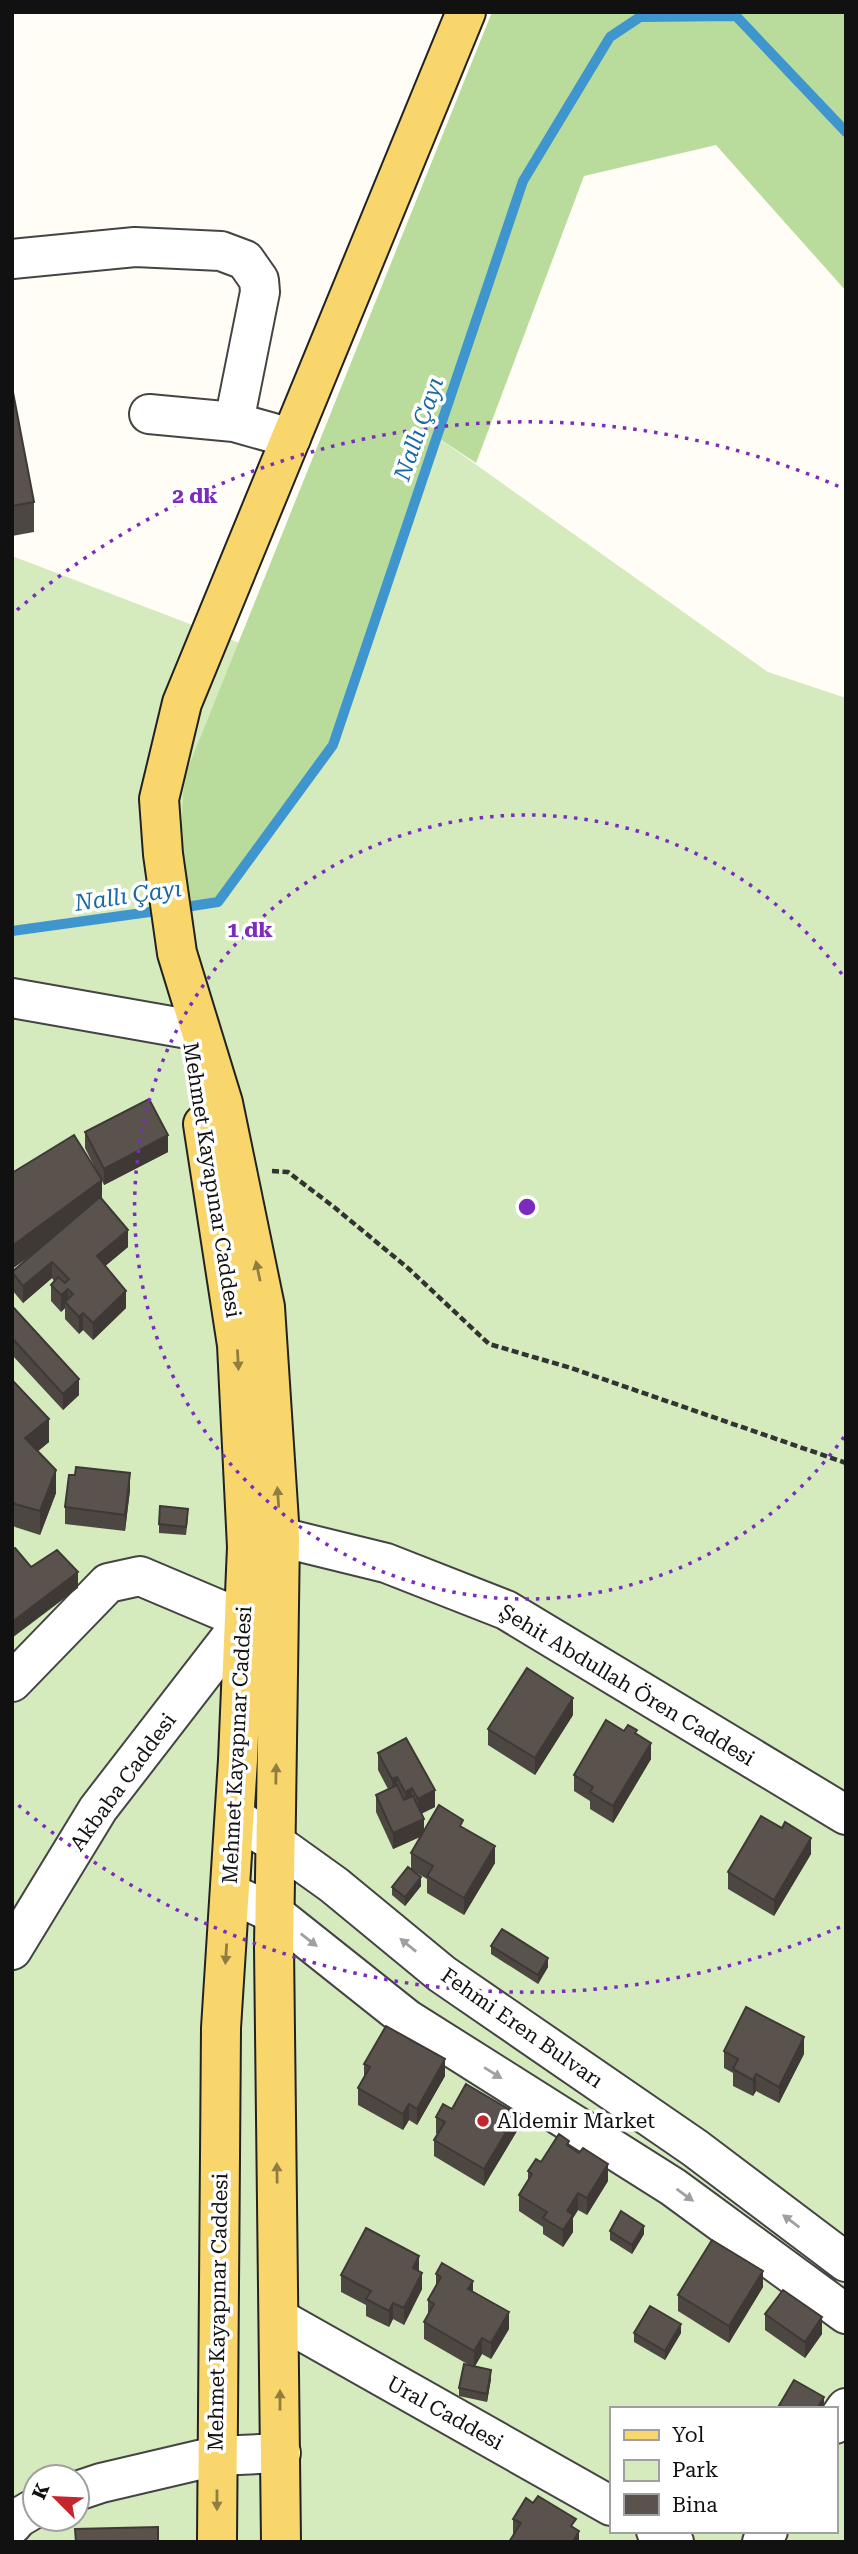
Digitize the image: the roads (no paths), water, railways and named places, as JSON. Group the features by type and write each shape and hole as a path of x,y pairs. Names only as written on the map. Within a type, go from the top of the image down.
{"main road":[{"path":"177,953 163,854 159,799 182,703 466,12"},
{"name":"Mehmet Kayapınar Caddesi","path":"177,953 237,1345 247,1547 235,1818 221,2028 217,2542"},
{"name":"Mehmet Kayapınar Caddesi","path":"177,953 223,1103 265,1307 280,1537 274,1842 281,2542"}],"street":[{"path":"12,259 135,247 221,251 245,260 259,280 260,292 234,422"},
{"path":"149,414 234,422 291,438"},
{"path":"12,999 188,1029"},
{"name":"Şehit Abdullah Ören Caddesi","path":"280,1537 386,1563 506,1610 846,1815"},
{"path":"12,1682 108,1583 140,1576 244,1620"},
{"name":"Akbaba Caddesi","path":"12,1950 98,1809 244,1620"},
{"name":"Fehmi Eren Bulvarı","path":"235,1818 334,1885 443,1974 695,2148 846,2262"},
{"path":"230,1893 275,1914 407,2019 673,2187 846,2314"},
{"name":"Ural Caddesi","path":"280,2319 610,2505"},
{"path":"91,2486 216,2456 281,2453"}],"waterway":[{"name":"Nallı Çayı","path":"179,908 218,902 333,745 523,181 610,37 640,17 736,16 846,132"},
{"name":"Nallı Çayı","path":"12,931 164,910"}],"place":[{"name":"Aldemir Market","path":"483,2121"}]}
